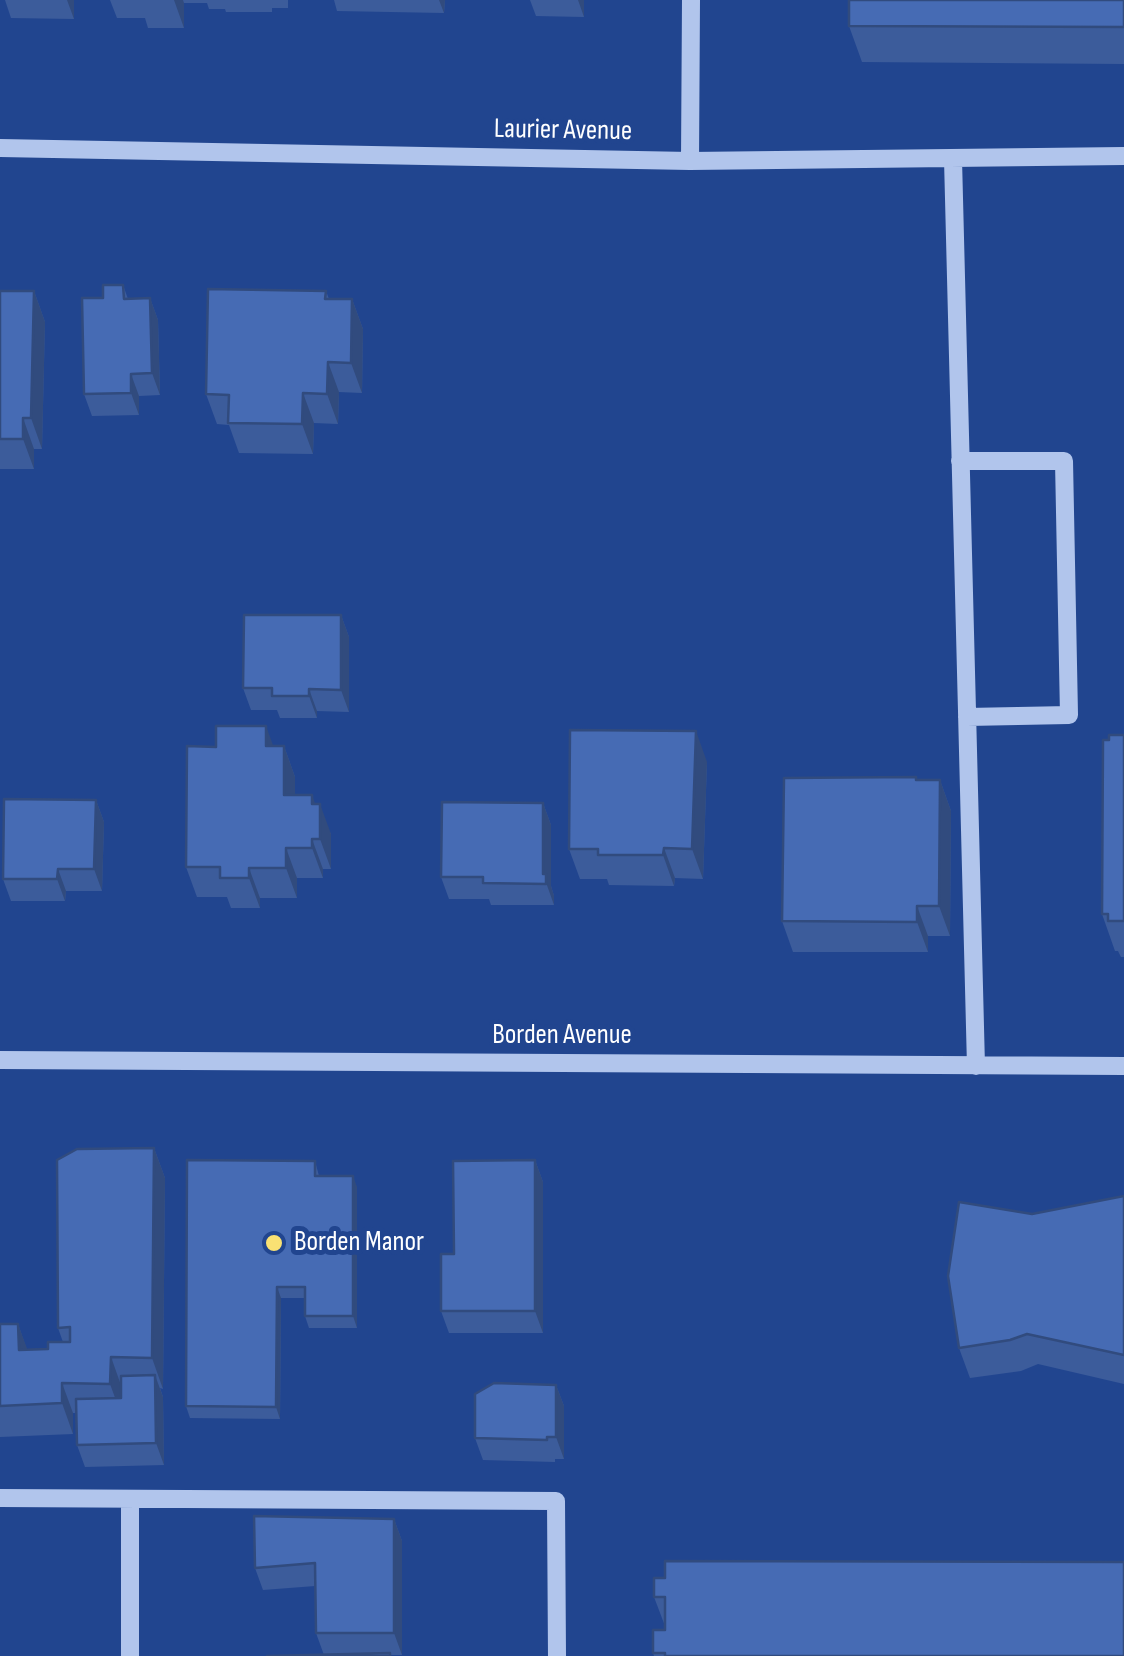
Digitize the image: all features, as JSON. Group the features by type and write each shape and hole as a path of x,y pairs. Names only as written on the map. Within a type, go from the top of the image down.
{"street":[{"path":"690,161 691,0"},
{"name":"Laurier Avenue","path":"0,148 690,161 1124,156"},
{"path":"953,159 976,1066"},
{"path":"960,461 1064,461 1069,715 966,718"},
{"name":"Borden Avenue","path":"0,1060 1124,1066"},
{"path":"0,1498 556,1502 556,1656"},
{"path":"130,1498 130,1656"}],"building":[{"path":"849,0 1124,0 1124,27 849,26"},
{"path":"103,285 123,285 124,299 150,298 152,373 131,374 131,393 84,394 82,298 103,298"},
{"path":"208,289 326,291 325,299 352,299 351,363 328,362 327,394 303,393 302,424 228,423 229,395 206,394"},
{"path":"0,291 34,291 31,418 23,418 23,439 0,439"},
{"path":"244,615 341,615 341,690 309,689 309,696 272,696 272,688 243,688"},
{"path":"216,726 266,726 266,746 284,746 284,795 312,795 312,804 320,804 320,839 312,839 312,848 286,848 286,868 249,868 249,878 220,878 220,867 186,867 187,746 216,747"},
{"path":"570,730 696,731 692,849 664,848 663,855 598,855 598,849 569,849"},
{"path":"1109,735 1124,735 1124,921 1108,921 1108,914 1102,914 1103,740 1109,740"},
{"path":"784,778 940,780 939,906 917,906 917,922 782,921"},
{"path":"4,799 96,800 94,869 58,869 57,879 3,879"},
{"path":"442,802 543,803 546,884 483,883 483,877 441,877"},
{"path":"154,1148 152,1358 111,1357 110,1384 62,1383 62,1403 0,1406 0,1324 18,1324 19,1350 48,1349 48,1342 70,1342 70,1327 58,1328 57,1160 77,1149"},
{"name":"Borden Manor","path":"187,1160 315,1161 315,1176 353,1176 353,1316 305,1316 305,1287 277,1287 276,1407 186,1406"},
{"path":"535,1160 535,1311 441,1311 441,1254 454,1254 453,1161"},
{"path":"1124,1196 1124,1355 1027,1334 959,1348 948,1276 959,1202 1032,1214"},
{"path":"155,1375 156,1443 77,1445 76,1399 121,1398 121,1376"},
{"path":"494,1383 556,1385 556,1437 475,1438 475,1394"},
{"path":"254,1516 394,1519 394,1633 316,1633 315,1563 255,1568"},
{"path":"665,1561 1124,1562 1124,1656 665,1656 653,1653 653,1630 665,1630 665,1597 654,1597 654,1578 665,1578"},
{"path":"390,1653 390,1656 267,1656"}],"place":[{"name":"Borden Manor","path":"274,1243"}]}
